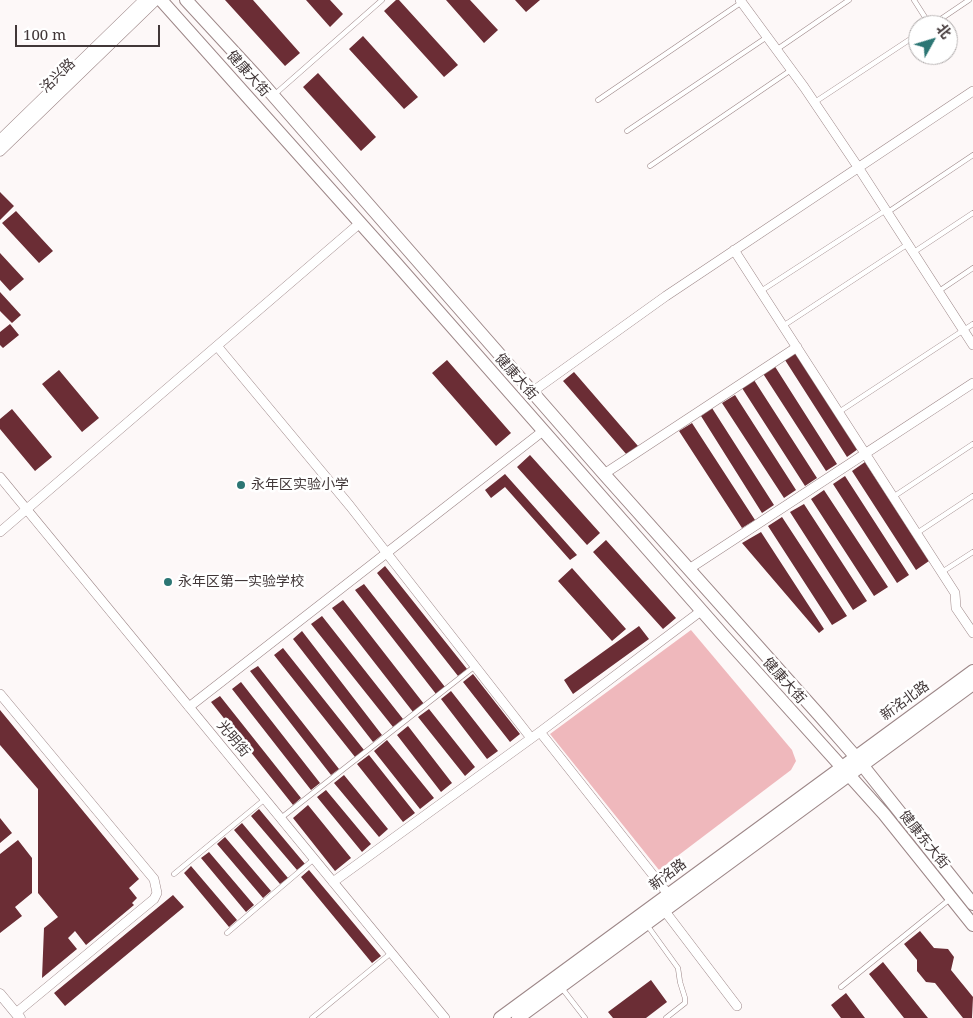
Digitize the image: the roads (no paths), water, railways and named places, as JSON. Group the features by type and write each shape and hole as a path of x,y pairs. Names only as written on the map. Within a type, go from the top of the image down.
{"main road":[{"name":"健康大街","path":"161,0 701,611 845,771"},
{"name":"健康大街","path":"186,0 273,95 858,761"},
{"name":"新洺北路","path":"858,761 973,670"},
{"name":"新洺北路","path":"858,761 973,684"},
{"name":"新洺路","path":"518,1018 646,924 858,761"},
{"name":"健康东大街","path":"858,761 973,904"},
{"name":"新洺路","path":"500,1018 668,894 845,771"},
{"name":"健康东大街","path":"845,771 884,814 973,925"}],"street":[{"name":"洺兴路","path":"0,140 144,0"},
{"name":"洺兴路","path":"0,151 156,0"},
{"path":"741,1 858,167 973,344"},
{"path":"532,392 666,296 973,91"},
{"path":"0,532 360,223"},
{"path":"734,250 942,572 955,593 956,608 973,633"},
{"path":"216,346 350,506 532,738"},
{"path":"604,474 797,347"},
{"path":"689,569 973,383"},
{"path":"189,707 543,431"},
{"name":"光明街","path":"0,478 445,1018"},
{"path":"333,882 532,738 701,611"},
{"path":"0,694 154,879 157,894 154,899 18,1015 0,994"},
{"path":"540,732 668,894"},
{"path":"664,910 737,1006"}],"lane":[{"path":"273,95 382,0"},
{"path":"776,50 849,0"},
{"path":"914,0 924,15"},
{"path":"946,15 969,0"},
{"path":"598,100 741,1"},
{"path":"627,131 767,37"},
{"path":"814,102 908,41"},
{"path":"650,166 791,70"},
{"path":"761,291 973,155"},
{"path":"783,326 911,248 973,213"},
{"path":"939,291 973,268"},
{"path":"838,412 973,324"},
{"path":"893,497 973,444"},
{"path":"917,533 973,496"},
{"path":"942,572 973,552"},
{"path":"280,818 475,666"},
{"path":"174,874 264,799"},
{"path":"227,933 314,859"},
{"path":"841,987 951,898"},
{"path":"646,924 678,968 685,998 685,1003 666,1018"},
{"path":"312,1018 391,953"},
{"path":"561,987 585,1018"}],"place":[{"name":"永年区实验小学","path":"241,485"},
{"name":"永年区第一实验学校","path":"168,582"}]}
